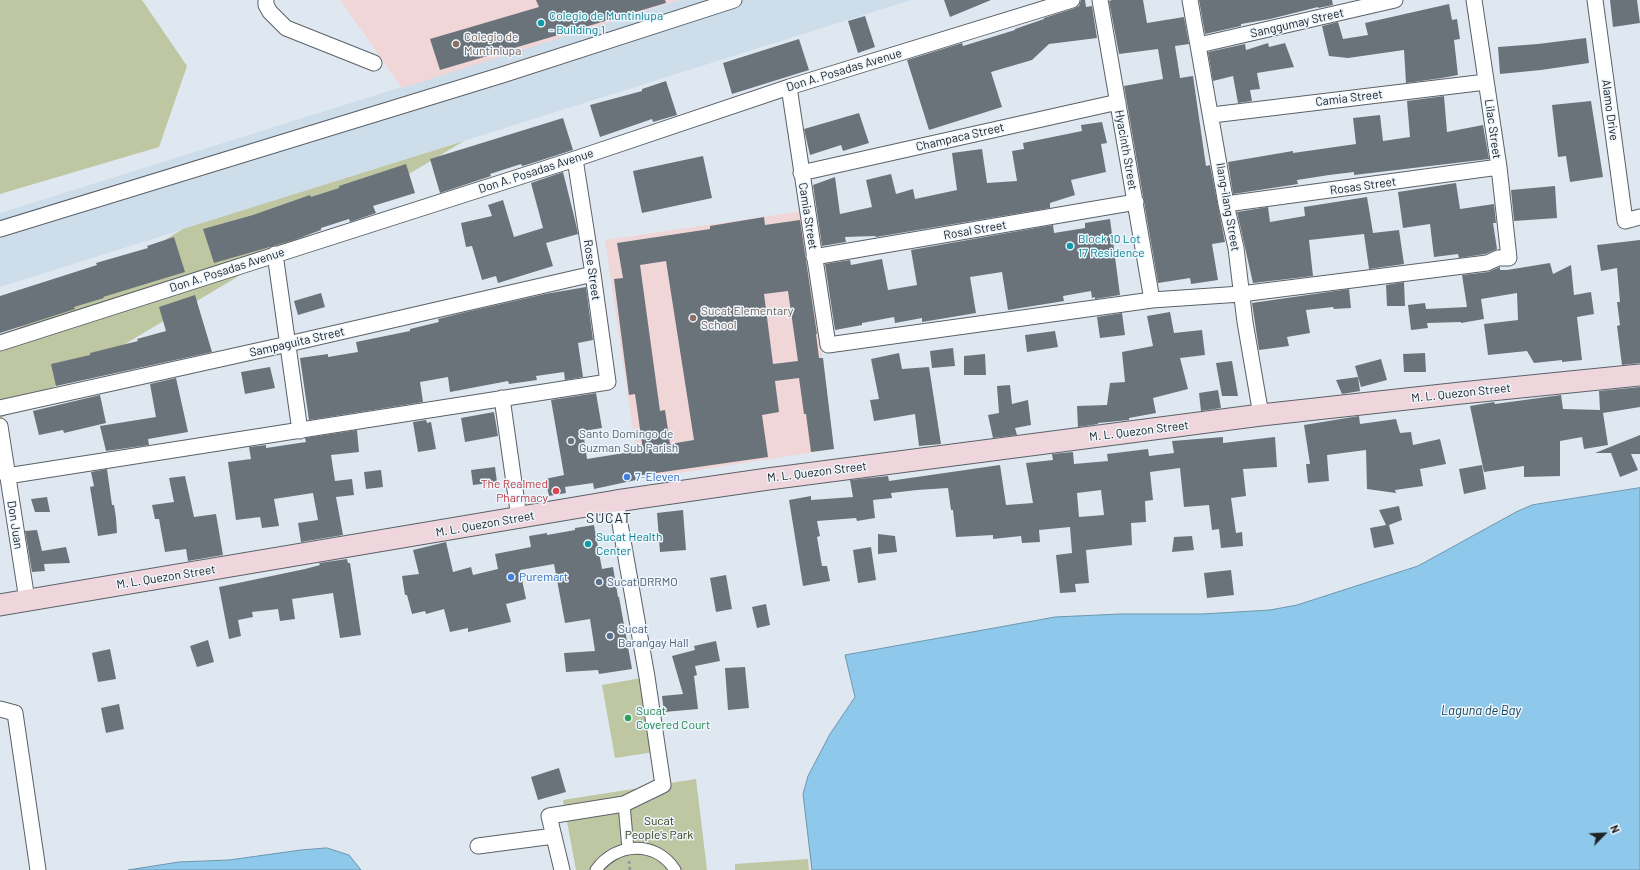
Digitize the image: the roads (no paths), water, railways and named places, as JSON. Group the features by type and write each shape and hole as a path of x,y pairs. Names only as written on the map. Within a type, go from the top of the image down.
{"main road":[{"name":"M. L. Quezon Street","path":"0,605 616,501 768,478 1403,399 1640,375"}],"street":[{"path":"266,0 270,12 286,28 374,63"},
{"path":"0,230 502,75 734,0"},
{"name":"Don A. Posadas Avenue","path":"0,342 575,159 789,88 1072,0"},
{"name":"Hyacinth Street","path":"1100,0 1152,300"},
{"name":"Ilang-ilang Street","path":"1190,0 1212,115 1226,204 1236,248 1241,294 1260,416"},
{"name":"Sanggumay Street","path":"1199,45 1395,0"},
{"name":"Lilac Street","path":"1241,294 1487,263 1498,258 1510,258 1474,0"},
{"name":"Alamo Drive","path":"1595,0 1625,221 1640,217"},
{"name":"Camia Street","path":"1212,115 1486,82"},
{"name":"Camia Street","path":"789,88 828,345 1152,300"},
{"name":"Champaca Street","path":"801,172 1118,102"},
{"name":"Rose Street","path":"502,398 608,382 575,159"},
{"name":"Rosas Street","path":"1226,204 1498,167"},
{"name":"Rosal Street","path":"814,257 1136,202"},
{"path":"275,254 300,431"},
{"name":"Sampaguita Street","path":"0,408 593,274"},
{"path":"1152,300 1241,294"},
{"path":"7,476 502,398 519,518"},
{"name":"Don Juan","path":"0,426 27,600"},
{"path":"562,870 549,816 624,804 662,784 647,677 616,501"},
{"path":"0,709 15,713 38,870"},
{"path":"624,804 628,849"},
{"path":"478,846 554,836"},
{"path":"596,870 608,857 617,852 628,849 649,850 659,854 667,860 675,870"}],"water":[{"name":"Laguna de Bay","path":"1640,488 1640,870 812,870 803,794 808,776 830,734 855,697 845,655 1055,617 1120,614 1202,614 1270,610 1297,605 1418,566 1516,512 1532,505"},
{"path":"327,848 349,855 361,870 128,870 179,862 229,860"}],"place":[{"name":"Colegio de Muntinlupa - Building 1","path":"541,23"},
{"name":"Colegio de Muntinlupa","path":"456,44"},
{"name":"Block 10 Lot 17 Residence","path":"1070,246"},
{"name":"Sucat Elementary School","path":"693,318"},
{"name":"Santo Domingo de Guzman Sub Parish","path":"571,441"},
{"name":"7-Eleven","path":"627,477"},
{"name":"The Realmed Pharmacy","path":"556,491"},
{"name":"Sucat Health Center","path":"588,544"},
{"name":"Puremart","path":"511,577"},
{"name":"Sucat DRRMO","path":"599,582"},
{"name":"Sucat Barangay Hall","path":"610,636"},
{"name":"Sucat Covered Court","path":"628,718"}],"district":[{"name":"SUCAT","path":"609,518"}],"park label":[{"name":"Sucat People's Park","path":"659,828"}]}
